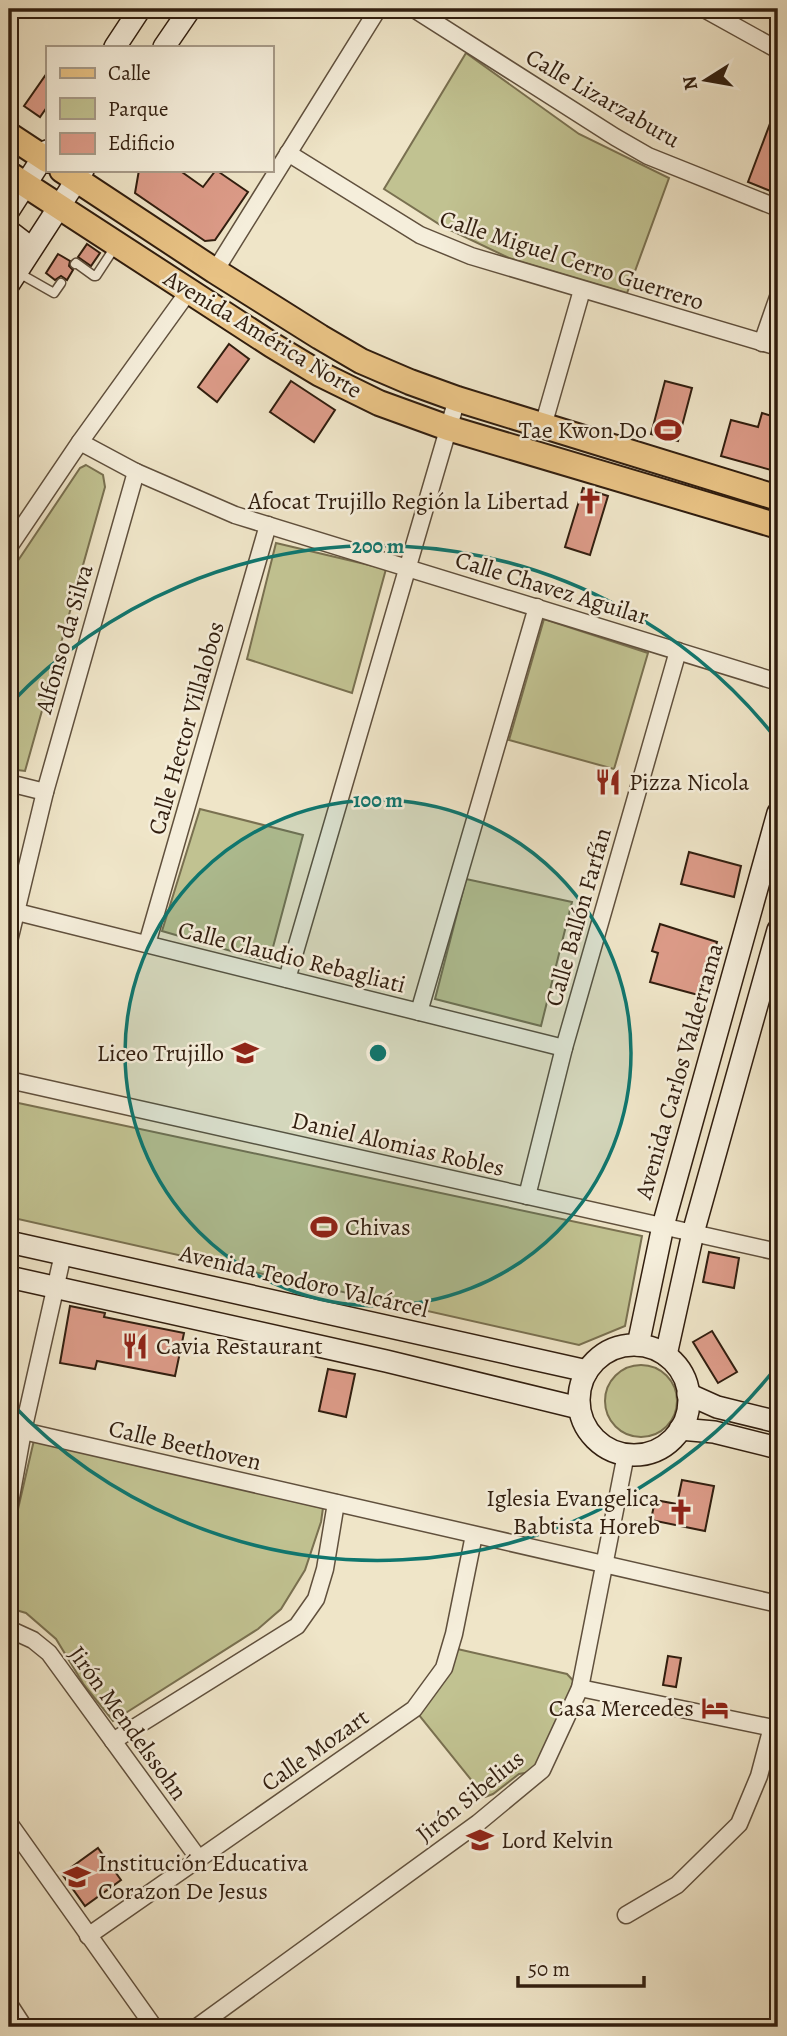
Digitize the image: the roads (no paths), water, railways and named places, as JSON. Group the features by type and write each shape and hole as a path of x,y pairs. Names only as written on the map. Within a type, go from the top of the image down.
{"main road":[{"name":"Avenida América Norte","path":"9,135 46,156"},
{"name":"Avenida América Norte","path":"71,172 215,271 361,361 457,399 778,498"},
{"name":"Avenida América Norte","path":"17,179 188,292 320,374 379,403 449,428 778,526"},
{"path":"116,244 132,216"}],"street":[{"path":"116,46 140,9"},
{"path":"165,46 190,9"},
{"path":"215,271 378,9"},
{"name":"Calle Lizarzaburu","path":"414,9 648,156 778,208"},
{"path":"704,9 778,50"},
{"name":"Calle Miguel Cerro Guerrero","path":"288,153 419,235 471,256 770,345"},
{"path":"9,210 17,179 46,169"},
{"path":"13,278 59,206 60,172"},
{"path":"9,231 31,248"},
{"path":"543,426 582,290"},
{"path":"9,547 80,442 188,292"},
{"path":"770,345 778,297"},
{"path":"287,979 457,399"},
{"name":"Calle Chavez Aguilar","path":"80,442 136,472 236,515 778,682"},
{"name":"Alfonso da Silva","path":"9,941 12,911 136,472"},
{"name":"Calle Hector Villalobos","path":"147,944 268,525"},
{"path":"419,1012 537,607"},
{"name":"Calle Ballón Farfán","path":"527,1196 564,1048 678,651"},
{"path":"9,783 45,792"},
{"name":"Avenida Carlos Valderrama","path":"638,1345 663,1226 778,813"},
{"name":"Calle Claudio Rebagliati","path":"12,911 564,1048"},
{"path":"666,1355 693,1233 778,930"},
{"name":"Daniel Alomias Robles","path":"9,1080 778,1252"},
{"name":"Avenida Teodoro Valcárcel","path":"9,1242 587,1371"},
{"path":"9,1508 23,1430 62,1254"},
{"path":"9,1277 386,1361 579,1408"},
{"path":"386,1361 392,1327"},
{"path":"638,1345 666,1355 685,1379 688,1394 687,1413 680,1429 670,1441 657,1450 626,1454 609,1449 595,1438 584,1423 579,1408 580,1390 587,1371 597,1359 623,1346 638,1345"},
{"path":"688,1394 717,1407 778,1422"},
{"path":"680,1429 714,1432 778,1448"},
{"name":"Calle Beethoven","path":"23,1430 778,1604"},
{"name":"Jirón Sibelius","path":"197,2027 478,1824 542,1770 580,1688 626,1454"},
{"path":"113,1741 297,1626 316,1599 325,1569 336,1503"},
{"name":"Calle Mozart","path":"88,1936 414,1709 444,1668 454,1634 474,1535"},
{"name":"Jirón Mendelssohn","path":"9,1629 33,1640 49,1653 199,1859"},
{"path":"580,1688 775,1728 739,1824 677,1885 626,1915"},
{"path":"9,1823 154,2027"},
{"path":"9,2004 24,2027"}],"lane":[{"path":"75,264 96,276 116,244"},
{"path":"13,278 54,293 61,284"}],"place":[{"name":"Tae Kwon Do","path":"668,430"},
{"name":"Afocat Trujillo Región la Libertad","path":"590,501"},
{"name":"Pizza Nicola","path":"608,782"},
{"name":"Liceo Trujillo","path":"245,1053"},
{"name":"Chivas","path":"324,1227"},
{"name":"Cavia Restaurant","path":"135,1346"},
{"name":"Iglesia Evangelica Babtista Horeb","path":"681,1512"},
{"name":"Casa Mercedes","path":"715,1708"},
{"name":"Lord Kelvin","path":"480,1840"},
{"name":"Institución Educativa Corazon De Jesus","path":"77,1877"}]}
